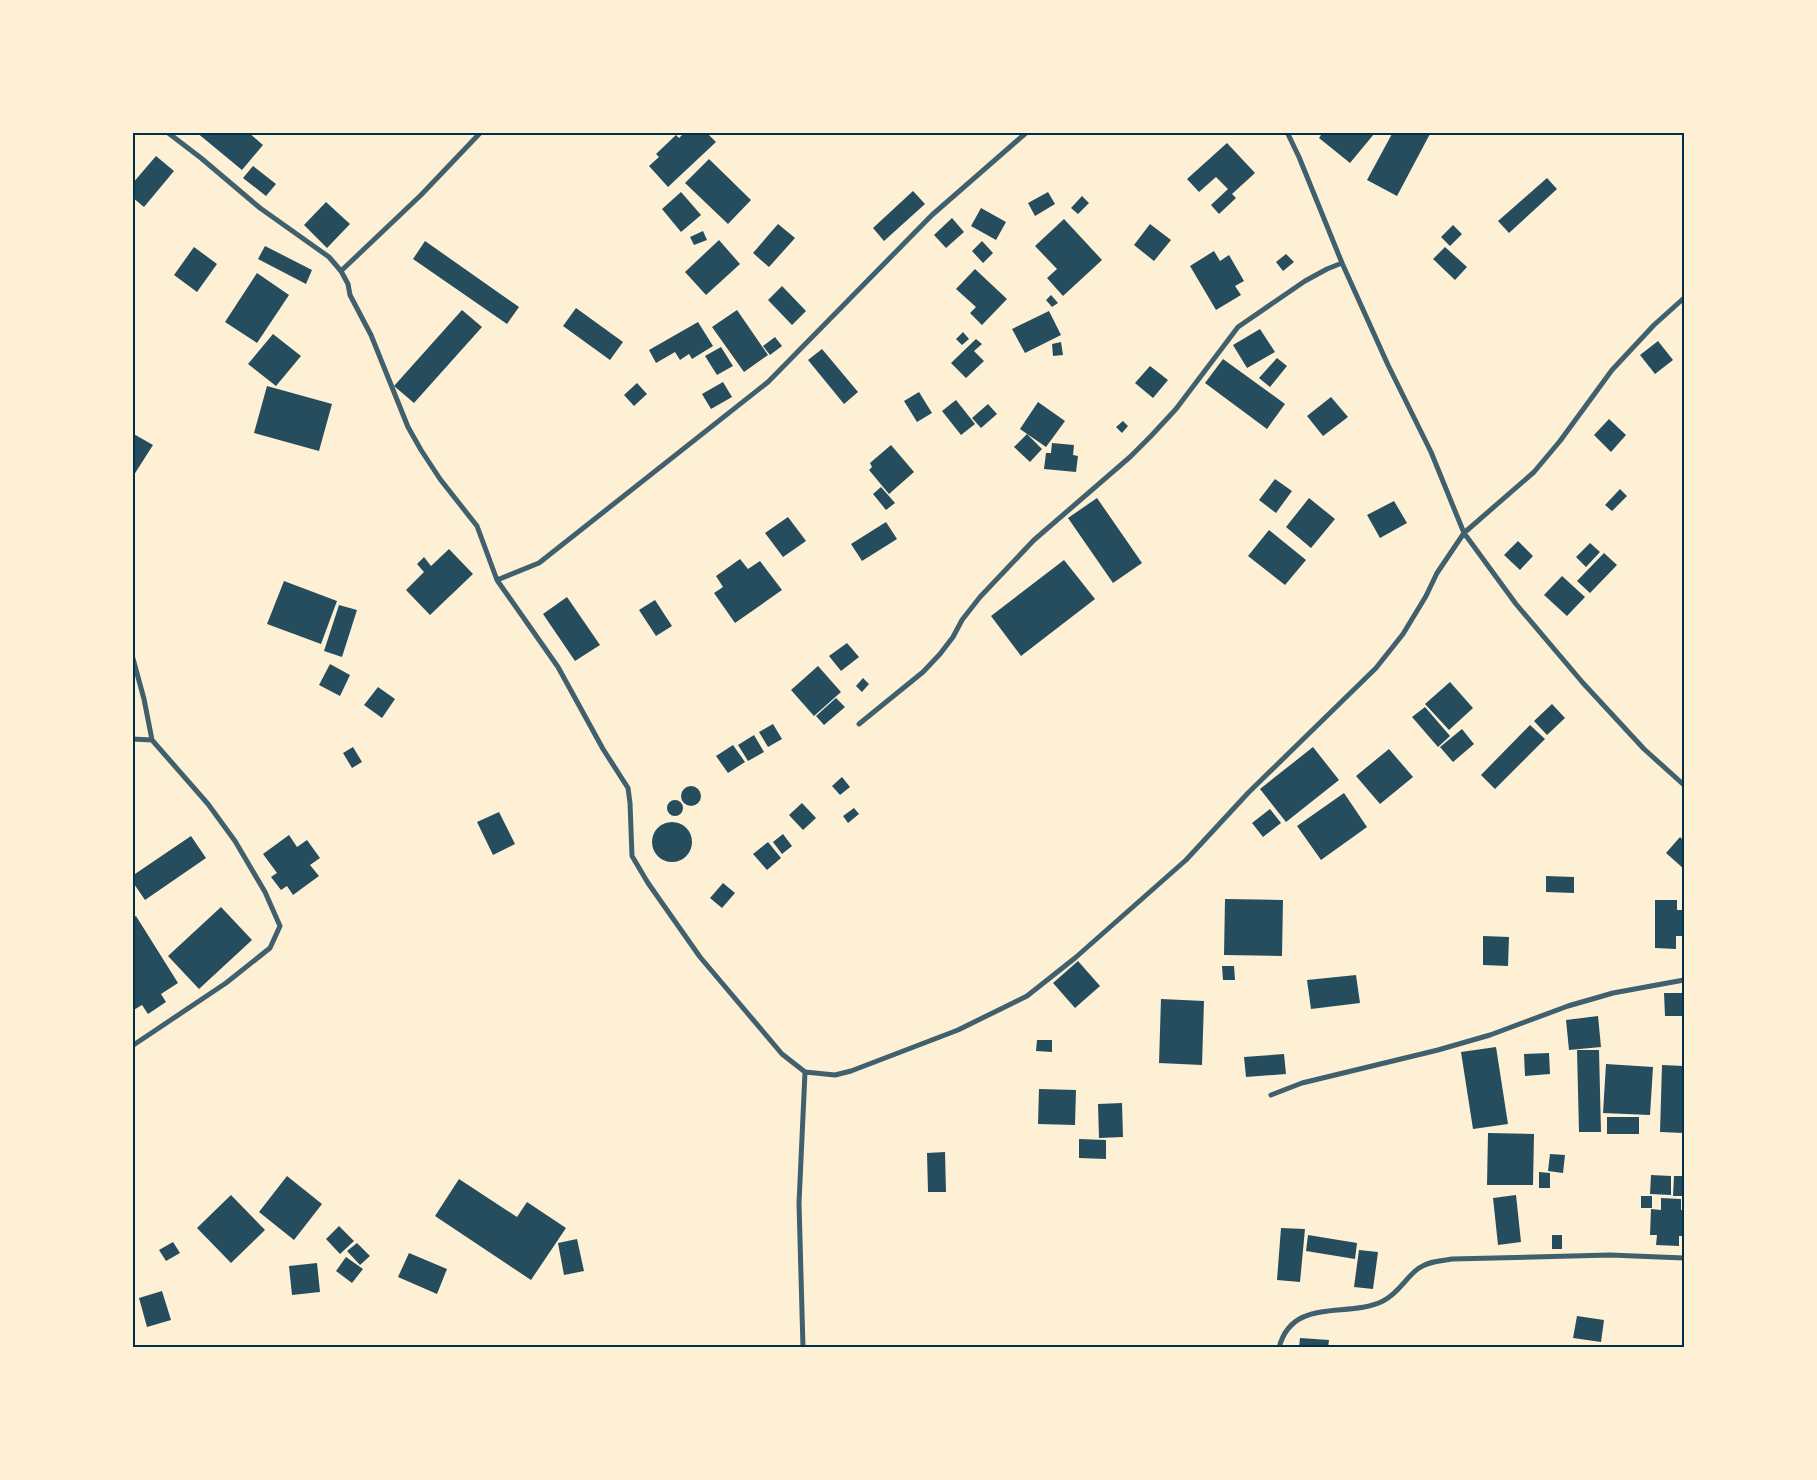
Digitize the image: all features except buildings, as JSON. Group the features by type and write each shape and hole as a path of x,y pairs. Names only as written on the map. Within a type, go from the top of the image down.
{"street":[{"path":"167,132 260,208 329,257 341,271 348,284 350,295 371,335 408,427 420,450 477,526 497,580 558,667 603,749 628,788 632,856 648,883 700,957 724,987 782,1054 805,1072 835,1075 851,1071 958,1030 1027,996 1075,958 1186,860 1248,792 1376,668 1403,634 1426,596 1437,573 1464,533 1534,472 1560,441 1612,370 1654,325 1684,298"},
{"path":"341,271 421,195 481,132"},
{"path":"497,580 539,563 768,382 932,215 1027,132"},
{"path":"1287,132 1342,263 1388,365 1431,452 1464,533 1516,604 1583,683 1644,749 1684,785"},
{"path":"859,724 923,672 953,637 962,620 980,597 1034,540 1152,436 1176,409 1238,327 1305,281 1342,263"},
{"path":"132,655 144,699 152,740 208,804 234,840 265,892 280,926 270,948 226,983 132,1046"},
{"path":"132,739 152,740"},
{"path":"1270,1095 1309,1081 1438,1050 1490,1035 1568,1006 1613,993 1684,980"},
{"path":"803,1348 799,1203 805,1072"},
{"path":"1279,1348 1282,1336 1293,1324 1306,1316 1326,1311 1371,1306 1382,1302 1393,1295 1419,1268 1432,1262 1452,1259 1610,1255 1684,1258"}]}
